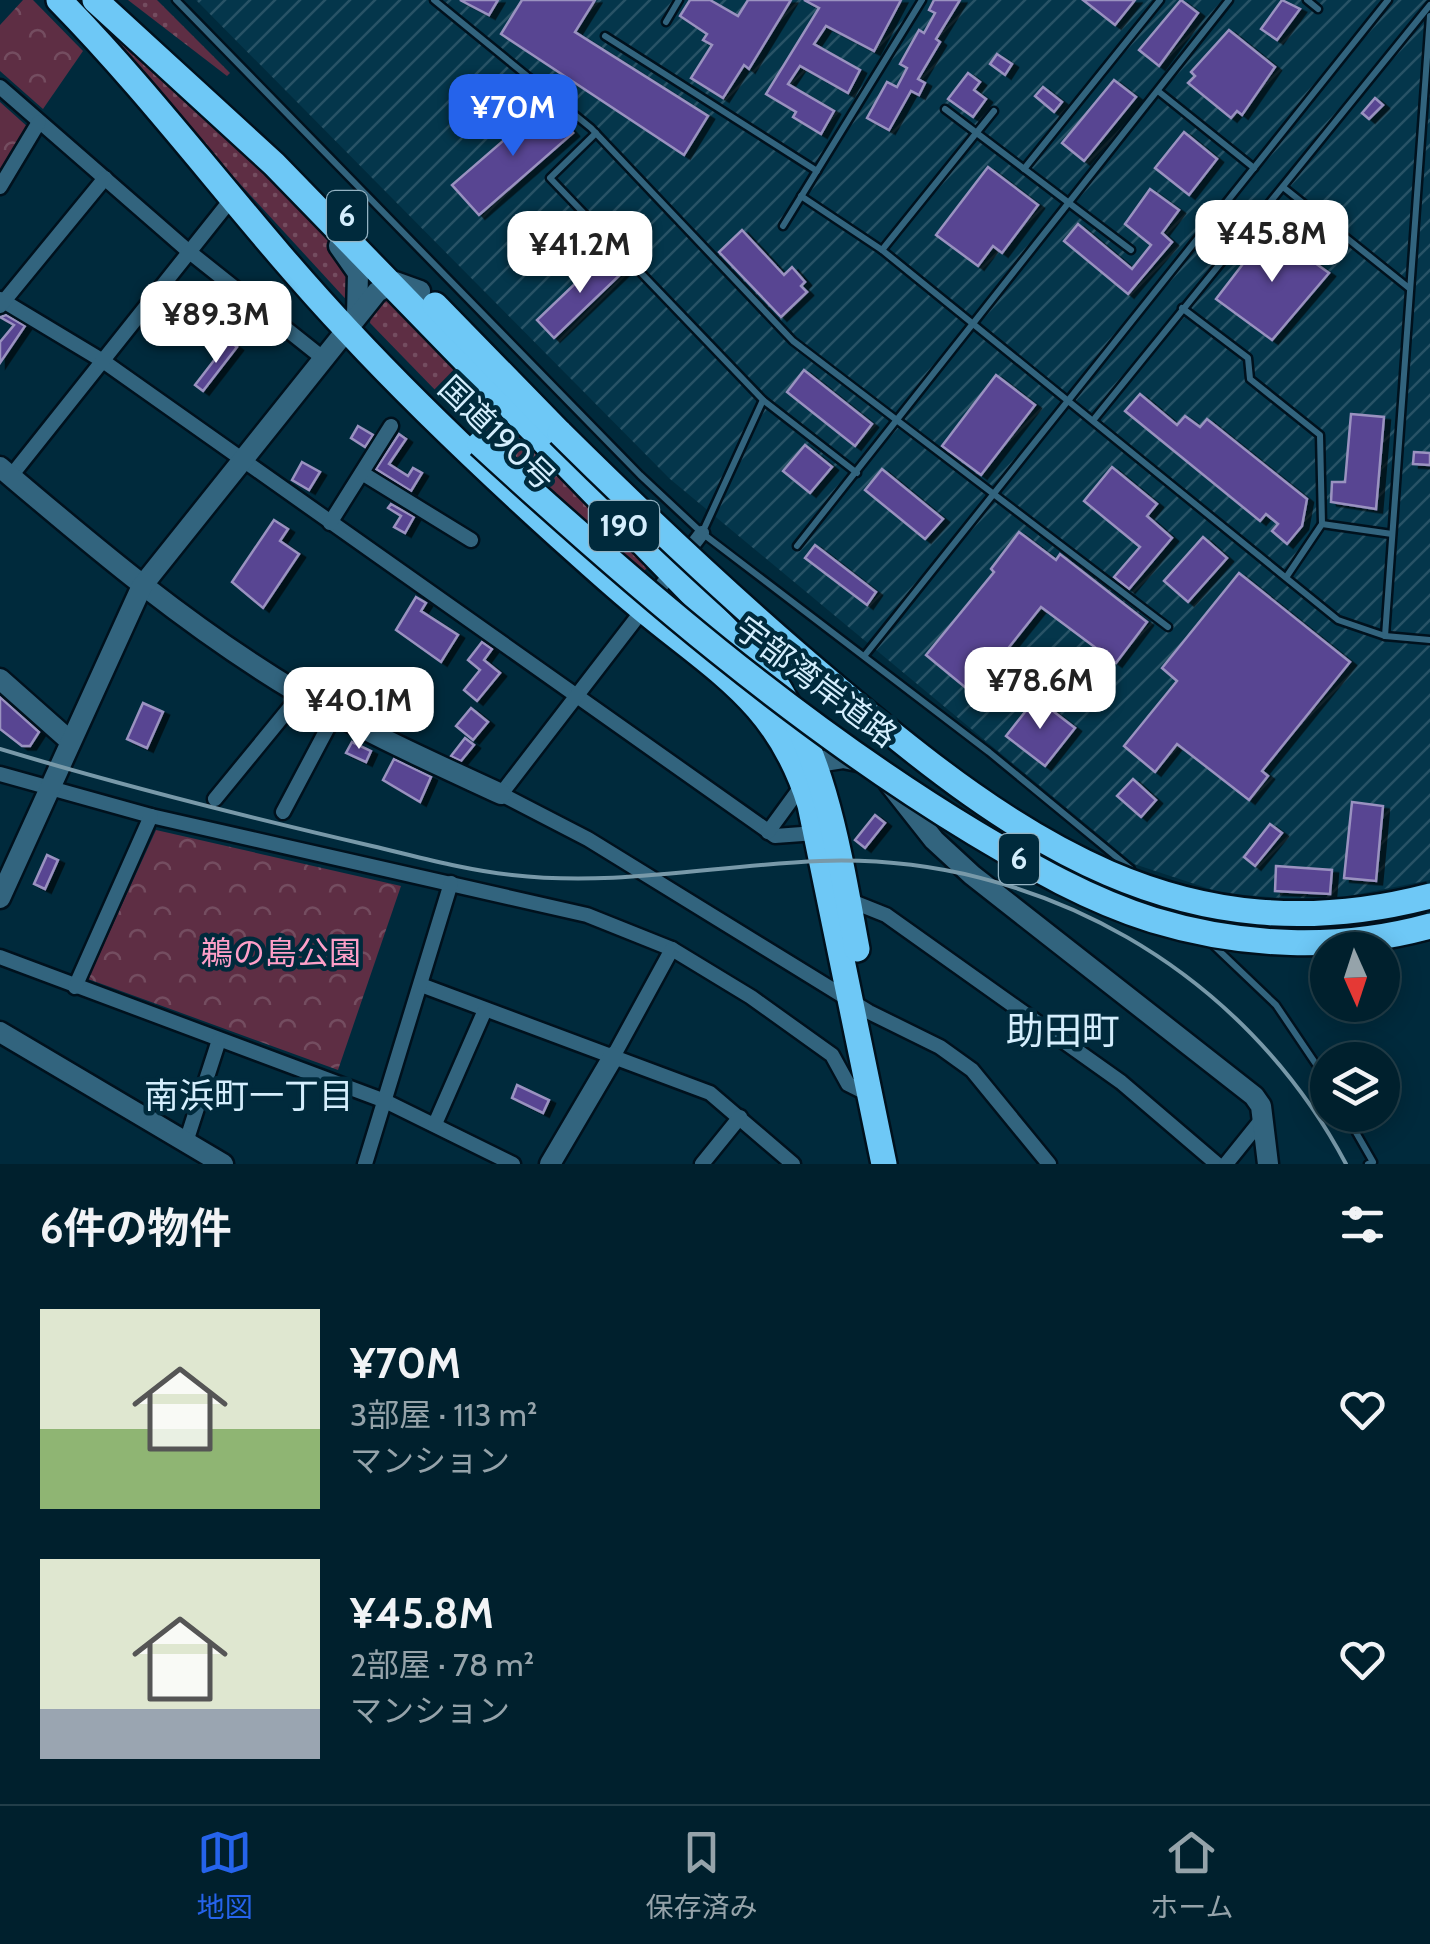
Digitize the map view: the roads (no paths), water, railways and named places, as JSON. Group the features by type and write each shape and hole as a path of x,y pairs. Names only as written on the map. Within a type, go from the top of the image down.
{"highway":[{"name":"国道190号","path":"60,0 233,197 463,446 642,609 737,681 805,770 816,833 839,900"},
{"name":"国道190号","path":"95,0 274,164 769,673 805,770 839,900 860,1006 902,1164"},
{"name":"6","path":"116,18 238,107 420,291"},
{"name":"6","path":"179,132 238,187 351,323"},
{"name":"宇部湾岸道路","path":"420,291 705,576 943,776 1024,832 1088,866 1183,898 1268,912 1350,912 1430,896"},
{"name":"宇部湾岸道路","path":"351,323 480,444 672,611 912,794 1022,861 1102,901 1178,926 1282,942 1364,939 1430,926"},
{"name":"国道190号","path":"860,1006 870,1094 884,1164"}],"street":[{"path":"0,87 187,250 324,359"},
{"path":"0,187 40,122"},
{"path":"274,164 355,264 360,282 351,323"},
{"path":"104,178 1,302 103,361 768,832 792,838 816,833"},
{"path":"233,197 187,250 103,361 5,472 142,586 301,694 588,839 860,1006 940,1048 972,1070 1048,1163"},
{"path":"0,898 142,586 351,323 389,283 407,283 420,291"},
{"path":"330,523 391,426"},
{"path":"362,473 471,540"},
{"path":"500,794 702,532"},
{"path":"0,678 70,741"},
{"path":"215,799 301,694"},
{"path":"283,812 335,714"},
{"path":"768,832 805,770 843,758 869,763 934,840 972,875 1238,1082 1261,1106 1268,1164"},
{"path":"0,774 151,816 587,915 672,949 816,1042 832,1055 848,1084 870,1094"},
{"path":"75,987 151,816"},
{"path":"366,1164 451,883"},
{"path":"839,900 886,915 1120,1082 1217,1164"},
{"path":"550,1164 672,949"},
{"path":"0,957 386,1101 513,1164"},
{"path":"421,985 710,1093 793,1164"},
{"path":"435,1124 485,1010"},
{"path":"0,1032 223,1164"},
{"path":"186,1142 219,1040"},
{"path":"702,1164 740,1117"},
{"path":"1226,1164 1263,1118"}],"lane":[{"path":"176,0 640,474 702,532 865,655 1153,888 1276,1005 1310,1055"},
{"path":"434,0 596,133 793,341 1168,626"},
{"path":"666,22 679,0"},
{"path":"783,226 922,0"},
{"path":"1024,169 1160,0"},
{"path":"797,546 1230,0"},
{"path":"1307,0 1318,9"},
{"path":"865,655 1388,0"},
{"path":"1094,418 1430,5"},
{"path":"1385,636 1426,127 1430,16"},
{"path":"605,36 816,171"},
{"path":"1158,91 1254,168"},
{"path":"945,109 1130,250"},
{"path":"882,250 994,111"},
{"path":"596,133 550,178 763,400 857,473"},
{"path":"1282,186 1410,289"},
{"path":"800,196 882,250 971,324 1070,398 1338,620 1385,636 1430,640"},
{"path":"1182,308 1248,358 1250,380 1320,435 1322,524 1287,576"},
{"path":"702,532 763,400"},
{"path":"1322,524 1392,534"},
{"path":"1356,1132 1373,1162 1368,1164"}],"railway":[{"path":"0,749 232,812 494,873 551,878 628,877 820,861 901,864 980,878 1056,902 1127,937 1192,981 1252,1034 1303,1095 1346,1164"}],"district":[{"name":"助田町","path":"1063,1031"},
{"name":"南浜町一丁目","path":"249,1096"}],"park label":[{"name":"鵜の島公園","path":"281,953"}]}
